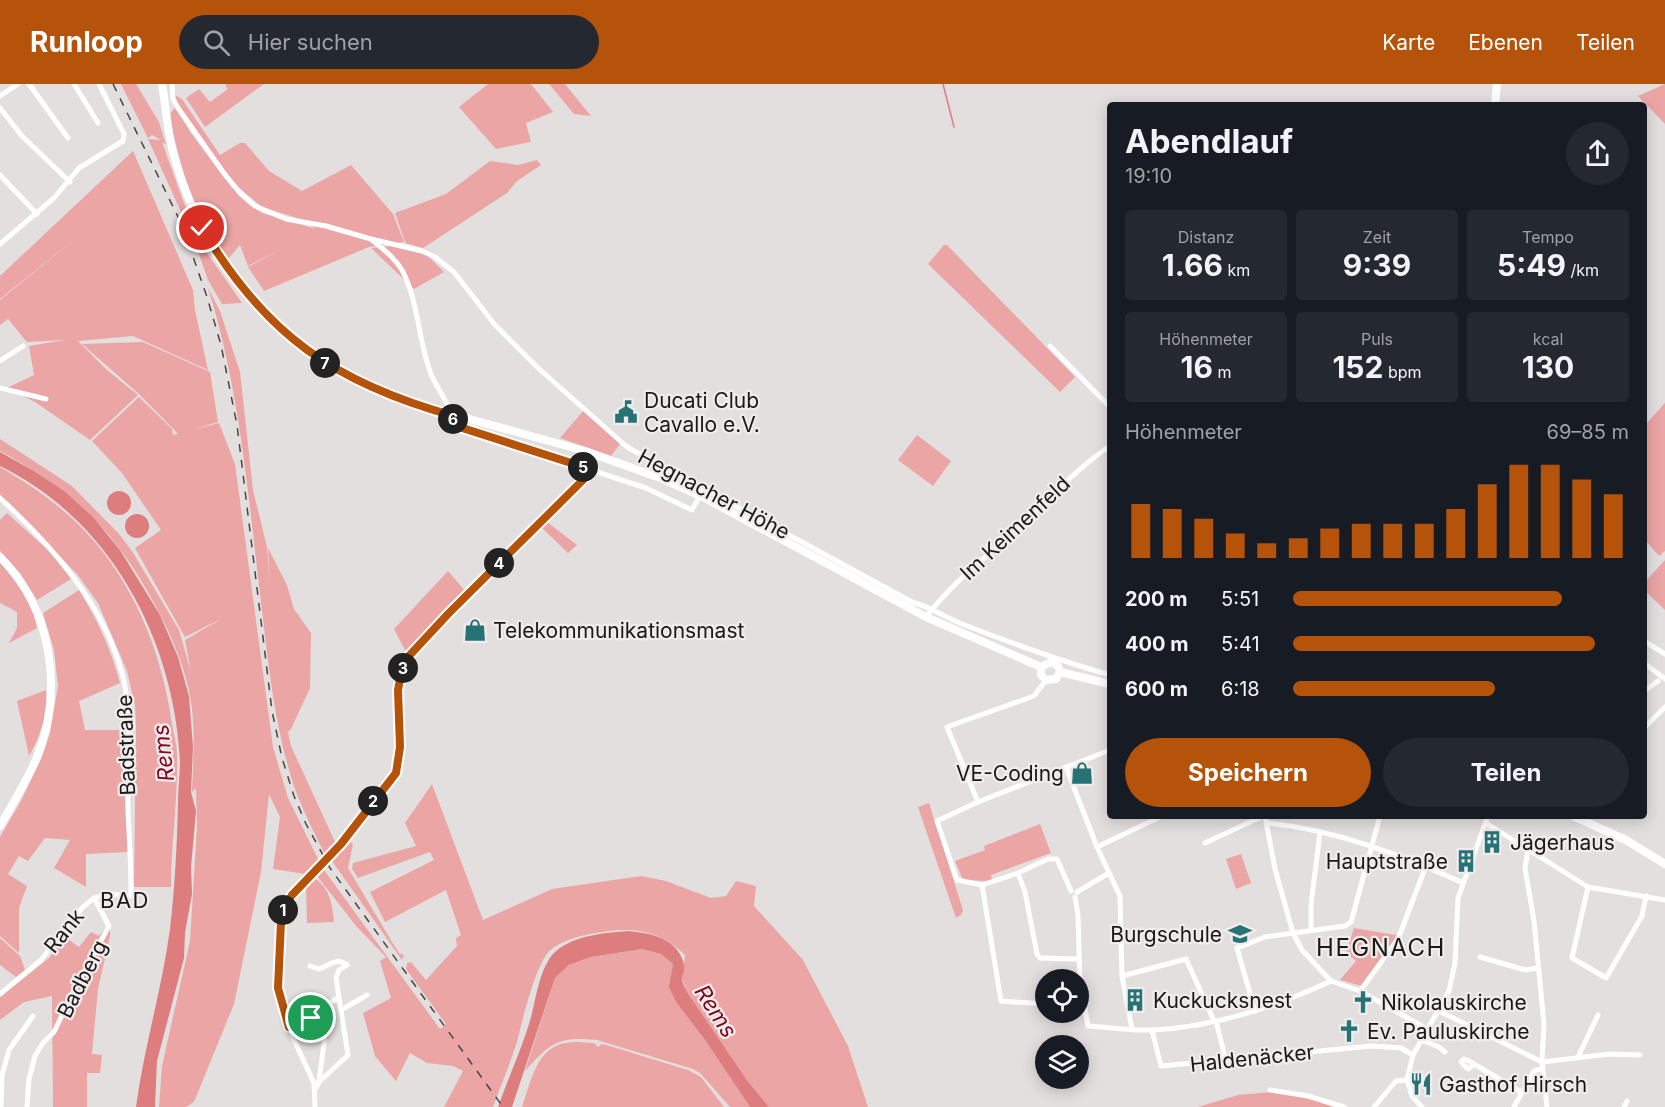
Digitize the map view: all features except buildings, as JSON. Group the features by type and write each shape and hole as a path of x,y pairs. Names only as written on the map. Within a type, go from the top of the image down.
{"main road":[{"path":"1495,102 1497,84"},
{"name":"Hegnacher Höhe","path":"163,86 168,131 187,195 202,228 221,260 246,294 299,344 346,376 397,399 453,420 585,451 702,492 926,617 1041,667"},
{"path":"0,557 30,597 44,632 51,678 48,721 37,756 0,826"},
{"path":"1051,662 1058,666 1060,672 1056,679 1046,680 1041,675 1041,667 1051,662"},
{"path":"1060,672 1107,683"},
{"path":"1580,819 1626,840 1665,864"}],"street":[{"path":"0,96 18,84"},
{"path":"29,84 68,138"},
{"path":"74,84 98,123"},
{"path":"0,244 37,214 69,182 79,168 125,138 99,84"},
{"name":"Hegnacher Höhe","path":"172,84 173,99 178,108 223,172 248,201 273,214 422,251 446,264 495,325 537,367 627,447 702,492 851,567 912,602 933,608 958,622 1040,654 1107,674"},
{"path":"0,108 22,136 69,182"},
{"path":"0,175 37,214"},
{"name":"Hegnacher Höhe","path":"371,240 390,255 402,270 413,301 430,371 453,420"},
{"path":"0,361 23,346"},
{"path":"1050,346 1107,404"},
{"path":"0,388 46,399"},
{"path":"453,420 646,488 692,510 702,492"},
{"name":"Im Keimenfeld","path":"926,617 968,570 1017,529 1079,467 1107,448"},
{"path":"317,1085 289,1027 278,988 281,922 287,901 337,848 396,773 400,747 398,690 402,669 408,657 448,614 593,470"},
{"name":"Badstraße","path":"0,498 52,549 78,584 102,626 122,673 129,732 128,812 131,888"},
{"path":"1647,643 1665,654"},
{"path":"1647,665 1665,680"},
{"path":"978,802 946,727 1034,696 1046,680"},
{"path":"1647,689 1658,681"},
{"path":"1647,725 1665,707"},
{"path":"1079,969 1078,915 1074,893 1057,859 1048,859 1018,873 981,885 957,880 937,821 978,802 1107,751"},
{"path":"1066,767 1097,847 1120,896 1122,976 1132,1029"},
{"path":"1097,847 1156,819"},
{"path":"1205,843 1257,819"},
{"path":"1265,819 1275,869 1293,933 1302,950 1331,981 1360,991 1427,1029"},
{"path":"1284,825 1286,819"},
{"path":"1255,1011 1237,948 1265,937 1345,926 1351,922 1379,819"},
{"path":"1422,1107 1412,1096 1407,1080 1413,1055 1449,991 1453,973 1458,898 1487,819"},
{"path":"1267,823 1320,832 1372,845 1463,883"},
{"path":"1486,823 1588,887 1665,900"},
{"path":"1311,929 1311,905 1320,832"},
{"path":"1528,850 1525,868 1534,921 1544,1024 1542,1065 1547,1107"},
{"path":"1360,991 1398,939 1426,866"},
{"path":"1018,873 1025,892 1037,954 1040,958 1078,959"},
{"path":"1074,893 1109,873"},
{"path":"981,885 1002,1001 1035,1003"},
{"path":"1588,887 1572,958 1606,978 1642,915 1646,896"},
{"name":"Rank","path":"0,994 40,962 83,907 94,898 109,894 131,896 131,888"},
{"name":"Badberg","path":"27,1107 29,1079 35,1056 54,1032 109,926 94,898"},
{"path":"1480,957 1525,970 1538,968"},
{"path":"1122,976 1186,959 1215,1021 1226,1061"},
{"path":"310,966 319,969 335,961 342,961 347,965 339,969 336,978 348,1055 317,1085"},
{"path":"1087,1023 1088,1026 1152,1030 1215,1021 1295,998 1331,981"},
{"path":"341,1010 367,995"},
{"path":"289,1027 315,1018 321,1008 333,999 339,998"},
{"path":"1439,1011 1542,1065"},
{"path":"1578,1057 1598,1015"},
{"path":"1,1107 1,1081 9,1050 17,1042 22,1029 33,1016"},
{"path":"315,1018 325,1035 315,1107"},
{"name":"Haldenäcker","path":"1152,1030 1161,1066 1372,1046 1401,1048 1413,1055"},
{"path":"1422,1040 1445,1052"},
{"path":"1514,1107 1534,1071 1542,1065 1578,1057 1610,1054 1640,1055"},
{"path":"1474,1065 1521,1092"},
{"path":"1374,1107 1396,1081 1407,1080"},
{"path":"1269,1090 1308,1096 1344,1107"}],"shaded area":[{"path":"121,84 136,84 159,122 166,145 162,142 189,217 205,250 242,303 222,304 208,280 195,243 148,139 161,140 152,135 148,138"},
{"path":"264,84 205,127 186,98 199,89 210,102 228,89 225,85"},
{"path":"488,84 531,84 553,112 526,123 531,142 496,149 459,107"},
{"path":"549,84 565,84 591,116 574,114"},
{"path":"1665,84 1665,124 1647,105 1647,102 1638,96"},
{"path":"175,95 182,99 220,155 240,143 245,143 269,171 302,191 351,165 393,214 404,242 369,247 264,291 248,267 283,248 248,266 240,245 229,258 217,243 197,210 178,154 169,116 175,107 191,133 229,184 247,203 262,213 316,229 297,218 262,207 236,185 215,159 176,101"},
{"path":"133,151 193,290 208,370 133,336 78,341 107,370 138,395 90,440 35,402 7,388 34,375 29,346 65,340 27,342 8,319 0,325 0,300 81,234 0,299 0,276"},
{"path":"537,160 541,165 517,181 507,193 423,248 405,243 407,241 405,242 395,213 446,194 490,161 518,165"},
{"path":"944,245 947,245 1080,382 1075,377 1060,392 928,264"},
{"path":"391,246 427,255 444,272 414,289 371,248"},
{"path":"208,288 220,311 240,372 253,490 267,547 270,585 268,548 287,585 294,609 311,633 310,688 288,732 291,746 336,844 325,855 298,797 275,709 237,411 220,329"},
{"path":"143,342 210,372 218,422 195,429 219,423 235,464 273,747 288,798 319,861 305,874 273,869 280,817 269,794 261,872 234,1004 194,1102 186,1107 159,1107 162,1066 190,941 197,827 196,788 192,792 193,720 187,682 174,643 162,618 119,548 86,511 67,495 47,479 0,451 0,439 72,486 119,534 132,551 179,630 191,672 185,640 223,618 185,637 135,548 161,530 122,473 92,441 139,397 172,429 173,435 178,434 139,394 82,344"},
{"path":"1665,403 1665,551 1659,556 1647,542 1647,423"},
{"path":"584,410 620,444 611,456 560,438"},
{"path":"917,435 951,461 933,486 898,460"},
{"path":"0,452 64,491 93,517 120,550 160,615 178,657 189,696 193,747 191,792 196,811 191,867 192,894 185,933 184,958 157,1061 155,1107 136,1107 167,951 174,881 180,761 175,716 165,671 150,629 129,588 104,551 74,518 39,489 0,466"},
{"path":"0,467 42,494 80,526 115,569 142,618 161,670 176,748 177,772 171,887 134,887 136,726 135,705 127,671 98,603 77,574 0,495"},
{"path":"119,491 128,494 131,503 128,512 119,515 110,512 107,503 110,494"},
{"path":"7,513 50,552 71,579 37,600 20,573 0,551 0,520"},
{"path":"137,514 146,517 149,526 146,535 137,538 128,535 125,526 128,517"},
{"path":"547,522 577,545 568,553 542,528"},
{"path":"1665,560 1665,610 1647,593 1647,580"},
{"path":"0,562 21,588 33,611 37,628 9,643 17,628 17,612 0,603"},
{"path":"448,571 466,595 409,652 405,650 394,629"},
{"path":"79,590 103,635 120,683 79,701 85,730 126,730 126,812 129,852 86,854 86,887 54,868 70,840 45,838 28,861 19,856 8,874 27,886 19,908 19,953 0,936 0,837 21,801 42,757 50,733 58,686 54,650 43,613"},
{"path":"46,690 43,724 29,756 17,701"},
{"path":"432,784 483,920 552,889 641,876 666,881 711,898 726,896 736,881 756,886 754,906 803,960 848,1046 868,1107 769,1107 747,1080 687,992 682,979 685,955 663,938 647,932 629,930 580,936 560,944 546,955 533,985 517,1042 493,1107 444,1107 463,1071 453,1066 427,1063 410,1053 396,1081 375,1056 363,1013 391,998 380,961 386,957 357,927 317,876 324,870 440,1029 446,1024 406,969 407,963 411,962 426,980 457,946 456,938 461,935 446,890 385,922 370,892 434,860 430,852 358,878 352,869 353,863 416,846 405,823"},
{"path":"929,803 963,910 956,918 918,807"},
{"path":"1040,824 1051,853 991,875 992,880 990,881 963,880 955,861 985,850 984,846"},
{"path":"351,842 353,844 348,868 399,953 404,955 402,960 332,861"},
{"path":"1241,854 1251,883 1236,889 1226,859"},
{"path":"312,877 326,890 331,902 334,922 307,923 306,884"},
{"path":"107,926 110,927 110,936 98,989 92,1054 102,1055 100,1073 87,1073 87,1107 53,1107 52,996 24,1002 0,1020 0,997 49,958 65,937 79,947 91,932 99,936"},
{"path":"1354,928 1396,935 1397,939 1362,986 1340,980 1356,961 1346,952"},
{"path":"628,931 655,936 677,949 684,965 682,981 687,992 747,1080 769,1107 750,1107 705,1040 676,1002 669,987 673,964 661,954 642,949 591,957 569,965 555,978 512,1107 498,1107 530,1021 545,966 550,958 563,946 580,938"},
{"path":"0,938 20,956 25,970 16,977 0,965"},
{"path":"642,949 661,954 673,964 670,987 676,1002 705,1040 750,1107 730,1107 700,1073 693,1069 597,1040 573,1039 556,1043 542,1053 525,1071 555,978 569,965 591,957"},
{"path":"594,1043 598,1047 602,1044 688,1070 701,1077 724,1107 522,1107 538,1063 545,1054 563,1044"},
{"path":"1271,1092 1308,1098 1333,1107 1198,1107 1238,1095"}],"waterway":[{"path":"943,84 954,127"}],"railway":[{"path":"113,84 182,225 221,345 237,425 272,711 282,758 294,796 330,868 503,1107"}],"place":[{"name":"Ducati Club Cavallo e.V.","path":"626,412"},
{"name":"Telekommunikationsmast","path":"475,630"},
{"name":"VE-Coding","path":"1082,773"},
{"name":"Jägerhaus","path":"1492,842"},
{"name":"Hauptstraße","path":"1466,861"},
{"name":"Burgschule","path":"1240,934"},
{"name":"Kuckucksnest","path":"1135,1000"},
{"name":"Nikolauskirche","path":"1363,1002"},
{"name":"Ev. Pauluskirche","path":"1349,1031"},
{"name":"Gasthof Hirsch","path":"1421,1084"}],"district":[{"name":"BAD","path":"125,900"},
{"name":"HEGNACH","path":"1381,947"}],"route":[{"path":"202,228 221,260 246,294 274,323 323,362 372,389 454,416 453,425 478,435 593,470 448,614 408,657 402,669 398,690 400,747 396,773 347,837 287,901 282,914 278,988 283,1010 289,1027 311,1018"}],"water label":[{"name":"Rems","path":"163,753"},
{"name":"Rems","path":"716,1011"}]}
